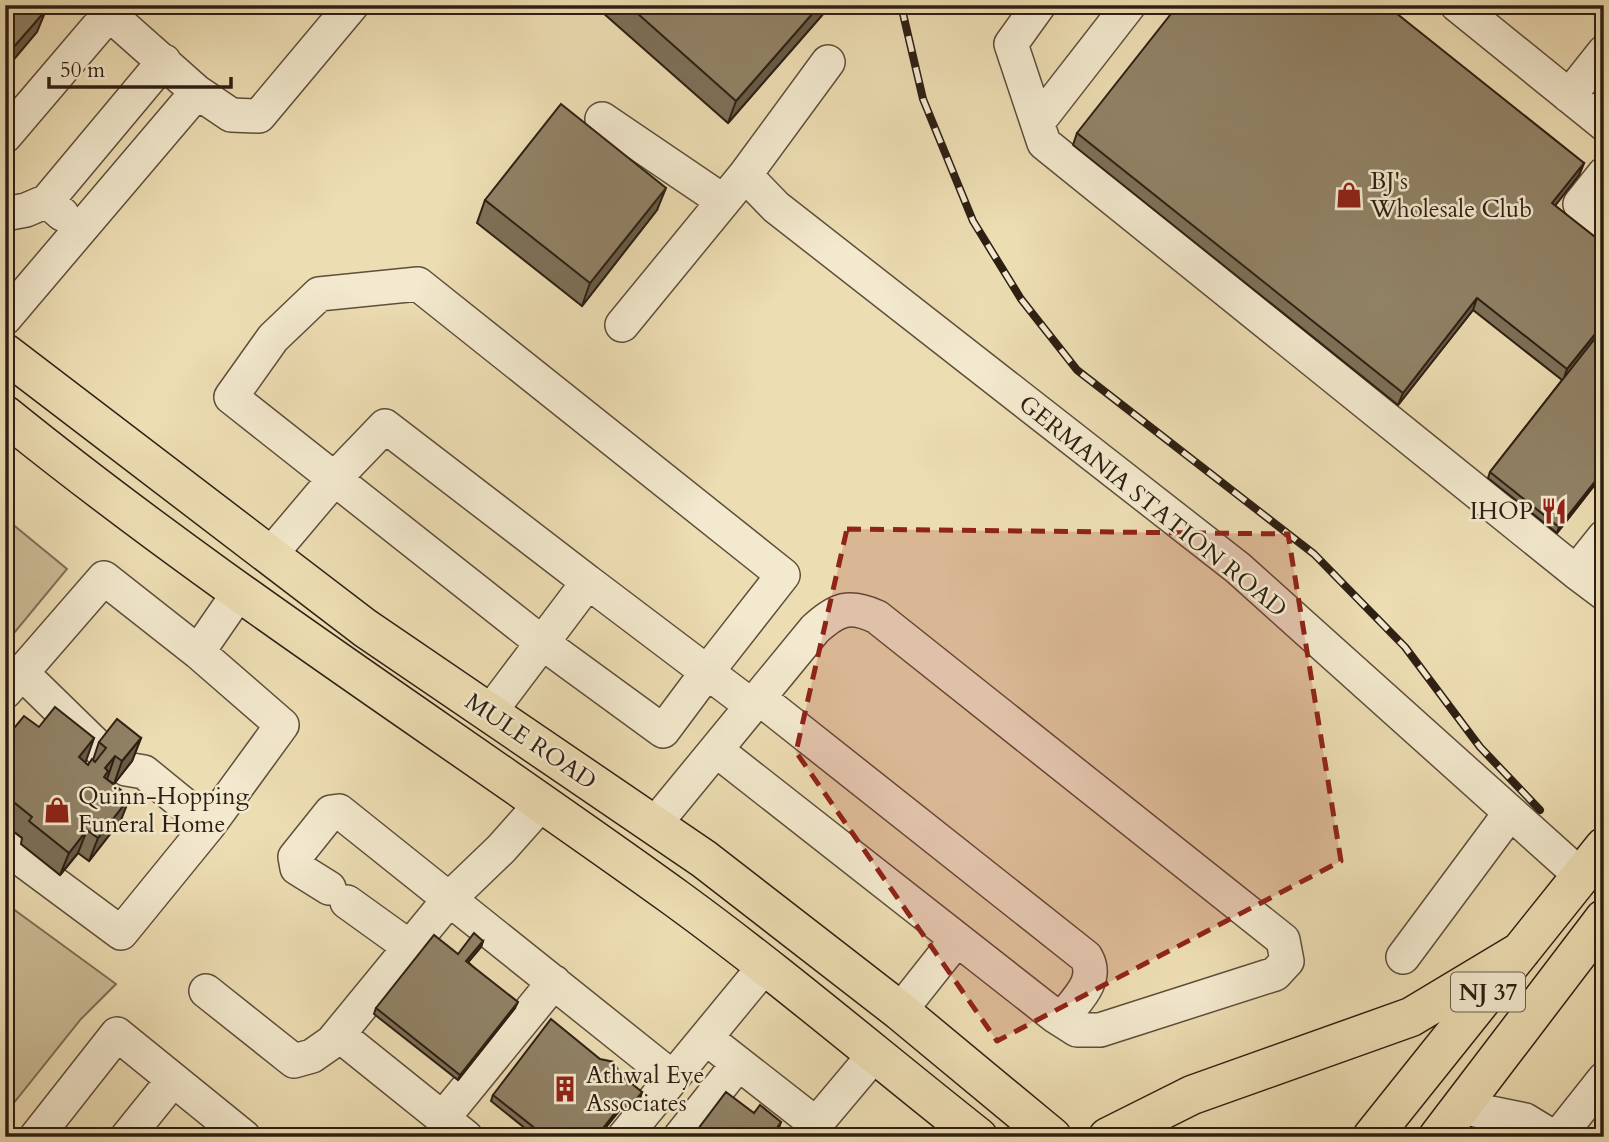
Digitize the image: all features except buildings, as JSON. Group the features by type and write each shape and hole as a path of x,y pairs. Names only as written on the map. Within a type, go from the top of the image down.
{"main road":[{"name":"MULE ROAD","path":"5,352 411,661 654,825 792,927 900,1011 1052,1137"},
{"name":"MULE ROAD","path":"5,415 87,482 238,594 627,864 764,967 978,1137"},
{"path":"238,594 270,555"},
{"path":"627,864 654,825"},
{"name":"NJ 37","path":"1372,1137 1592,861"},
{"name":"NJ 37","path":"1450,1122 1604,919"},
{"path":"764,967 792,927"},
{"path":"1108,1137 1192,1095 1411,1017 1521,951"}],"street":[{"path":"5,136 104,10 197,92 231,115 260,116 352,5"},
{"path":"1039,5 1012,44 1044,143 1604,593"},
{"path":"1038,122 1129,5"},
{"path":"1457,5 1604,124"},
{"path":"1569,96 1604,52"},
{"path":"5,214 26,211 47,201 164,61"},
{"path":"622,325 745,175 828,62"},
{"path":"5,318 197,92"},
{"path":"603,119 723,201"},
{"path":"1604,174 1580,204 1604,222"},
{"name":"GERMANIA STATION ROAD","path":"745,175 776,207 1238,568 1510,813 1592,861"},
{"path":"47,201 79,228"},
{"path":"418,284 783,575 663,731 541,642 336,477 231,397 273,338 319,294 418,284"},
{"path":"270,555 336,477 385,426 707,672 760,696 1086,957 1091,966 1091,977 1061,1020"},
{"path":"1576,572 1604,537"},
{"path":"5,847 121,933 209,825 282,725 198,652 104,578 13,683 114,760 144,772 209,825"},
{"path":"490,712 588,582"},
{"path":"198,652 238,594"},
{"path":"654,825 760,696 833,612 859,609 877,617 1283,940 1287,961 1275,974 1100,1030 1077,1030 716,750"},
{"path":"206,991 294,1061 312,1056 339,1035 451,897 501,849 541,804"},
{"path":"411,948 297,868 295,857 331,812 339,811 451,897 673,1078"},
{"path":"1403,957 1510,813"},
{"path":"900,1011 957,939"},
{"path":"626,1136 764,967"},
{"path":"339,1035 454,1128 554,982"},
{"path":"36,1137 117,1034 244,1137"},
{"path":"706,1038 816,1130 874,1055"},
{"path":"680,1137 737,1064"},
{"path":"1488,1071 1525,1120 1555,1137 1604,1079"},
{"path":"127,1137 173,1080"},
{"path":"1450,1122 1525,1120"}],"highlighted area":[{"path":"847,529 1288,534 1341,861 997,1041 796,752"}],"shaded area":[{"path":"5,518 67,569 5,644"},
{"path":"5,903 116,984 81,1019 5,1114"}],"railway":[{"path":"901,5 923,99 973,221 1021,299 1077,370 1314,554 1405,647 1480,747 1540,810"}],"place":[{"name":"BJ's Wholesale Club","path":"1349,195"},
{"name":"IHOP","path":"1554,511"},
{"name":"Quinn-Hopping Funeral Home","path":"57,810"},
{"name":"Athwal Eye Associates","path":"565,1089"}]}
